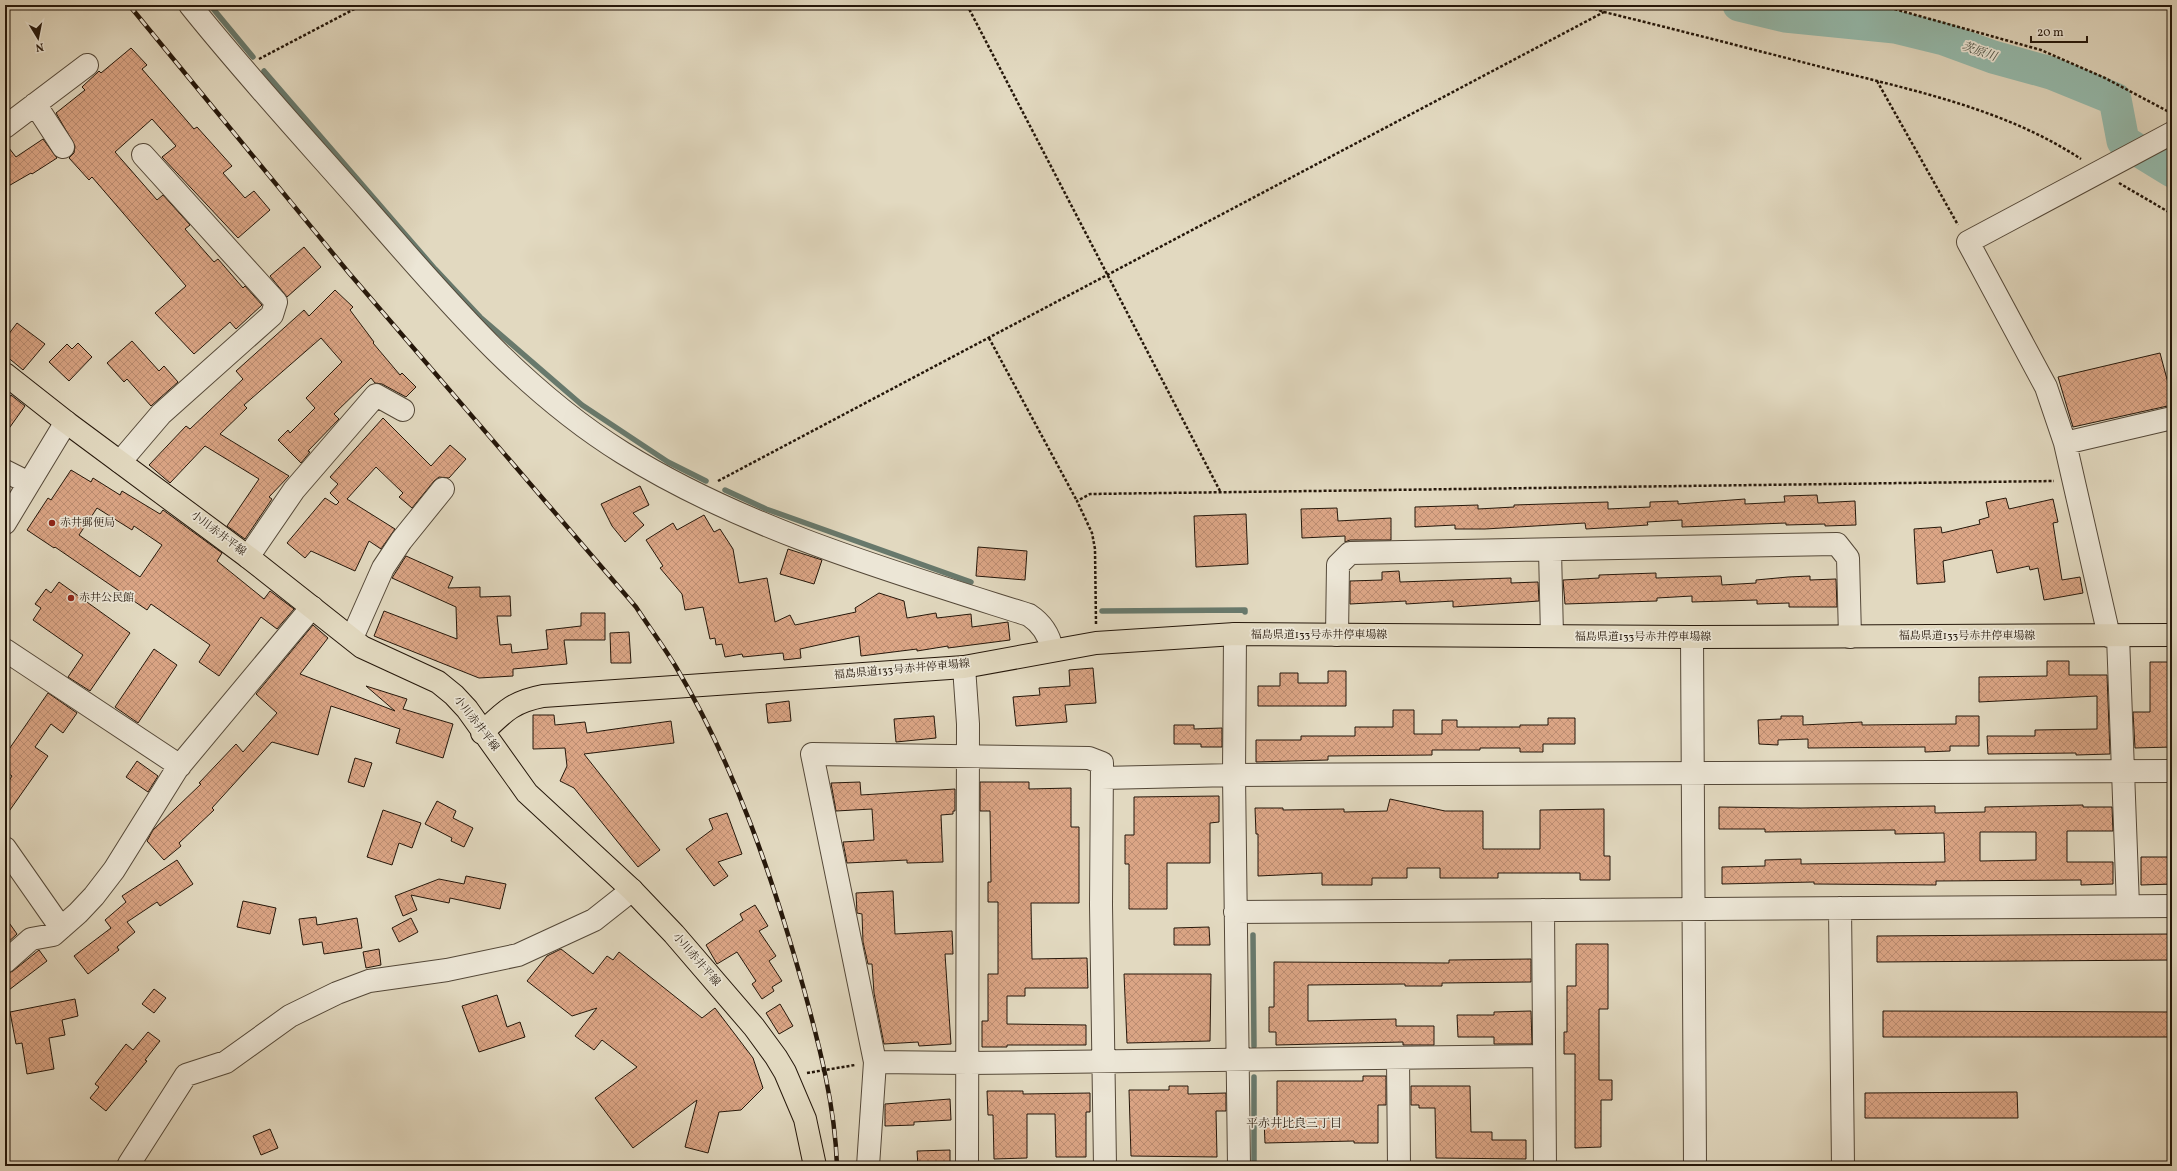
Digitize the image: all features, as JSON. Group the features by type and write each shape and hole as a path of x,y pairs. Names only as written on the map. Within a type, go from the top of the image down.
{"main road":[{"name":"小川赤井平線","path":"5,374 66,422 248,557 352,638 373,652 438,682 454,695 466,709 527,793 632,890 674,934 754,1028 776,1057 787,1077 805,1119 815,1166"},
{"name":"福島県道133号赤井停車場線","path":"482,732 509,707 529,699 543,696 964,667 1052,649 1096,643 1235,634 1692,637 2172,635"}],"street":[{"path":"190,5 440,293 506,362 533,387 590,432 625,454 697,493 807,541 868,564 1029,615 1039,622 1050,639 1052,649"},
{"path":"5,127 87,65"},
{"path":"35,104 63,147"},
{"path":"2128,906 2123,771 2114,636 2074,481 2066,443 2046,387 1968,242 2172,133"},
{"path":"120,462 161,414 272,315 276,302 143,155"},
{"path":"248,557 294,490 321,456 376,395 403,410"},
{"path":"2066,443 2172,418"},
{"path":"5,523 66,422"},
{"path":"5,471 29,483"},
{"path":"352,638 384,568 401,541 443,489"},
{"path":"1338,635 1338,565 1350,553 1837,544 1848,558 1850,637"},
{"path":"1550,550 1552,636"},
{"path":"5,962 31,939 52,935 83,908 114,870 180,766 312,608"},
{"path":"1235,634 1235,912 1239,1166"},
{"path":"1692,637 1695,1166"},
{"path":"5,650 180,766"},
{"path":"964,667 968,756 967,1166"},
{"path":"868,1166 875,1062 812,754 1089,758 1102,763 1101,905 1105,1166"},
{"path":"1102,778 1234,775 2172,771"},
{"path":"5,848 61,928"},
{"path":"129,1164 186,1075 226,1062 290,1016 337,993 370,981 447,970 518,955 594,920 632,890"},
{"path":"1235,912 2172,906"},
{"path":"1840,908 1843,1166"},
{"path":"1543,910 1545,1166"},
{"path":"875,1062 968,1063 1237,1059 1398,1059 1544,1056"},
{"path":"1398,1059 1399,1166"}],"path":[{"path":"243,67 362,5"},
{"path":"967,5 1220,491"},
{"path":"1585,5 1604,12 1932,94 2028,129 2054,141 2172,214"},
{"path":"1880,5 2041,50 2106,78 2172,113"},
{"path":"697,493 1604,12"},
{"path":"1877,81 1968,242"},
{"path":"989,338 1077,501 1092,534 1095,549 1096,643"},
{"path":"1077,501 1090,494 1220,491 2074,481"},
{"path":"787,1077 875,1062"}],"building":[{"path":"131,48 147,65 142,69 194,129 197,127 232,166 223,173 245,198 254,191 270,210 238,238 162,157 176,146 152,119 115,152 157,200 163,195 190,225 185,229 214,262 218,259 243,288 245,286 262,305 236,329 230,322 194,354 155,313 186,286 92,177 89,180 69,158 74,153 75,146 56,113 85,90 82,87 99,71 101,73"},
{"path":"43,139 57,158 32,174 31,173 5,188 5,143 16,157"},
{"path":"304,247 321,267 287,297 270,276"},
{"path":"335,290 353,307 350,310 374,342 373,343 400,375 402,373 416,387 406,397 382,384 375,383 371,378 334,414 339,419 308,451 310,452 301,463 278,440 288,430 290,433 315,408 306,398 342,362 321,338 244,405 247,408 220,434 289,476 269,497 272,499 245,539 227,526 259,479 205,446 170,483 149,465 186,426 190,429 243,379 236,371 304,310 309,316"},
{"path":"17,323 45,344 23,370 5,355 5,339"},
{"path":"132,341 159,371 164,366 178,382 151,406 127,379 124,382 107,363"},
{"path":"78,343 92,357 69,381 49,362 67,344 72,349"},
{"path":"2160,353 2172,398 2172,405 2073,427 2058,377"},
{"path":"11,395 25,406 5,434 5,403"},
{"path":"383,418 431,466 450,445 466,459 449,478 439,477 434,481 412,508 399,497 403,493 376,467 347,499 395,529 381,549 369,541 355,571 311,551 305,558 287,543 325,498 336,505 339,502 330,493 338,484 330,477"},
{"path":"71,470 91,482 93,478 120,495 122,491 160,514 163,510 222,553 217,561 264,599 270,591 294,609 277,629 261,617 219,676 199,662 210,645 151,604 147,610 55,547 54,548 27,530 48,498 51,500","holes":["97,508 132,530 134,526 162,545 140,577 79,535"]},
{"path":"640,486 649,505 633,513 644,525 625,542 612,526 601,504"},
{"path":"1817,495 1818,503 1855,501 1856,525 1786,525 1786,523 1682,527 1682,520 1647,522 1648,525 1586,529 1585,523 1485,529 1455,529 1455,525 1415,527 1415,507 1478,505 1478,509 1514,507 1514,505 1608,502 1608,509 1650,507 1650,502 1678,501 1678,504 1745,499 1745,504 1785,502 1784,496"},
{"path":"2006,498 2009,509 2053,499 2058,522 2053,523 2062,580 2080,577 2083,593 2044,600 2038,568 2030,570 2029,566 1997,573 1992,550 1943,561 1945,582 1917,584 1914,529 1941,527 1942,533 1980,524 1979,520 1989,517 1986,502"},
{"path":"1337,508 1338,521 1391,518 1391,540 1350,540 1345,542 1345,536 1302,538 1301,509"},
{"path":"1246,514 1248,564 1196,567 1194,516"},
{"path":"704,515 714,532 720,529 733,549 739,583 767,578 775,622 790,615 795,625 856,612 855,608 879,593 904,601 907,618 936,613 937,618 971,614 972,627 1008,622 1010,640 948,648 948,646 917,651 917,649 861,656 859,636 800,649 801,658 784,660 783,653 743,657 742,654 725,657 722,644 716,645 715,638 710,639 703,607 685,610 682,594 660,568 663,566 646,540 673,523 677,530"},
{"path":"978,547 1027,551 1025,580 976,576"},
{"path":"788,549 822,560 814,584 780,574"},
{"path":"406,556 453,577 448,588 480,587 480,597 510,596 511,616 497,616 500,645 511,644 512,653 548,649 546,630 581,626 581,613 605,613 605,640 564,640 567,664 513,669 513,676 479,678 374,636 384,611 457,639 456,607 392,578"},
{"path":"1399,571 1400,582 1511,578 1511,583 1538,582 1539,601 1453,607 1453,601 1406,604 1406,601 1350,604 1350,581 1382,580 1382,572"},
{"path":"1656,573 1656,578 1721,576 1722,585 1756,583 1756,580 1788,577 1810,576 1810,580 1836,579 1837,607 1789,607 1789,603 1757,604 1757,600 1692,602 1692,596 1657,598 1657,601 1565,604 1563,580 1599,578 1599,575"},
{"path":"59,582 130,633 90,691 68,677 83,655 33,620 41,608 35,604 46,589 51,593"},
{"path":"313,625 328,638 300,674 395,711 366,686 407,699 403,709 453,724 443,758 396,743 400,729 331,706 318,755 272,742 212,808 214,810 179,843 181,846 164,860 147,841 153,830 201,784 199,783 236,744 243,752 277,713 256,694"},
{"path":"629,632 631,663 611,663 610,633"},
{"path":"154,649 177,665 138,723 115,707"},
{"path":"2047,661 2069,661 2069,675 2107,675 2110,754 1988,754 1987,736 2035,736 2035,730 2097,729 2097,696 1979,702 1979,677 2047,676"},
{"path":"2150,662 2172,662 2172,747 2135,748 2133,712 2150,712"},
{"path":"1093,668 1096,703 1065,705 1067,722 1016,726 1013,697 1040,695 1039,688 1070,686 1069,670"},
{"path":"1328,671 1346,671 1346,706 1258,706 1258,686 1280,686 1280,673 1298,673 1298,683 1328,683"},
{"path":"48,693 77,713 63,733 51,724 35,747 48,756 5,817 5,787 12,776 5,771 5,755"},
{"path":"789,701 791,721 768,723 766,704"},
{"path":"1393,710 1414,710 1414,734 1442,734 1442,720 1457,720 1457,727 1520,727 1520,725 1548,725 1548,718 1575,718 1575,744 1543,744 1543,752 1520,752 1520,748 1480,748 1480,750 1432,750 1432,755 1328,756 1328,760 1256,762 1256,740 1301,740 1301,736 1355,736 1355,727 1393,727"},
{"path":"533,715 554,715 555,725 585,722 587,733 671,721 674,743 584,754 660,850 638,867 574,788 560,781 567,766 565,748 533,749"},
{"path":"934,716 936,738 896,742 894,719"},
{"path":"1781,716 1803,716 1803,725 1862,722 1862,725 1956,724 1956,716 1979,716 1979,746 1950,746 1950,751 1925,752 1925,747 1808,748 1808,739 1778,740 1778,745 1759,744 1758,720 1781,719"},
{"path":"1174,725 1194,725 1194,729 1222,728 1222,747 1201,747 1201,744 1174,744"},
{"path":"355,758 372,763 364,787 348,782"},
{"path":"137,761 158,776 148,792 126,777"},
{"path":"860,782 861,795 955,789 955,811 953,811 953,814 941,815 943,862 907,863 907,860 847,863 843,842 874,840 872,809 836,811 831,783"},
{"path":"980,782 1029,782 1029,789 1071,788 1071,827 1079,827 1079,903 1031,903 1032,959 1087,958 1088,988 1025,988 1025,996 1007,996 1007,1024 1086,1025 1086,1045 1007,1045 1007,1047 982,1047 982,1021 988,1021 988,974 998,974 998,902 988,902 988,882 991,882 990,811 980,811"},
{"path":"1219,796 1219,822 1210,823 1210,863 1167,863 1167,909 1129,909 1129,864 1125,864 1125,835 1134,835 1134,797"},
{"path":"1390,799 1445,811 1483,811 1483,849 1540,849 1540,810 1604,809 1604,856 1610,856 1610,880 1580,880 1580,873 1498,873 1498,878 1440,878 1440,868 1407,868 1407,878 1372,878 1372,885 1322,885 1322,873 1258,876 1258,834 1256,834 1255,808 1283,808 1283,810 1344,809 1344,812 1387,811"},
{"path":"437,801 456,811 453,818 473,828 464,847 451,841 452,838 425,824"},
{"path":"2083,805 2083,807 2112,807 2113,831 2067,831 2067,862 2113,862 2113,884 2081,885 2081,880 1936,881 1936,885 1814,884 1814,882 1722,884 1722,867 1765,866 1765,860 1801,859 1801,864 1945,862 1944,833 1895,834 1895,830 1765,832 1765,829 1719,829 1719,807 1801,808 1935,806 1935,813 1985,812 1985,807","holes":["1980,832 2036,832 2036,860 1980,861"]},
{"path":"383,810 421,823 412,848 399,843 392,865 367,857"},
{"path":"727,813 742,854 718,862 728,876 714,886 686,849 713,829 709,819"},
{"path":"2141,857 2172,857 2172,884 2141,885"},
{"path":"177,860 193,884 160,906 157,902 127,922 135,932 117,947 119,950 88,974 74,956 111,928 105,920 126,902 122,896"},
{"path":"466,876 506,884 500,909 450,898 449,903 411,895 417,910 403,916 395,896 439,879 464,884"},
{"path":"893,891 895,934 952,931 953,954 945,954 951,1044 919,1046 918,1042 884,1044 874,993 872,964 868,964 863,942 862,914 857,913 856,893"},
{"path":"243,901 276,908 270,934 237,927"},
{"path":"755,905 768,926 759,931 776,956 769,961 782,981 772,987 774,991 762,999 752,984 756,981 737,952 717,964 706,945 743,920 740,914"},
{"path":"5,917 17,934 5,945"},
{"path":"316,917 317,925 357,918 362,948 324,954 322,942 303,945 299,919"},
{"path":"411,918 418,932 399,942 392,928"},
{"path":"1209,927 1210,945 1174,945 1174,928"},
{"path":"2172,934 2172,960 1877,962 1877,936"},
{"path":"1576,944 1608,944 1608,1009 1599,1009 1599,1080 1612,1080 1612,1100 1601,1100 1601,1147 1575,1148 1575,1054 1564,1054 1564,1032 1567,1032 1567,986 1576,986"},
{"path":"379,949 381,965 366,968 363,952"},
{"path":"561,949 593,974 607,956 613,960 619,952 702,1018 715,1008 753,1058 763,1088 741,1110 719,1112 708,1153 685,1147 697,1100 633,1148 595,1098 637,1067 602,1040 594,1050 575,1036 597,1008 572,1016 527,981 547,956"},
{"path":"39,950 47,961 5,993 5,974 13,971"},
{"path":"1531,959 1531,982 1442,983 1442,986 1405,986 1405,984 1308,985 1308,1021 1396,1019 1396,1026 1434,1026 1434,1045 1403,1045 1403,1042 1276,1045 1276,1032 1269,1032 1269,1007 1274,1007 1274,962 1449,963 1449,960"},
{"path":"1124,974 1211,974 1210,1041 1127,1043"},
{"path":"154,989 166,998 154,1013 142,1004"},
{"path":"497,995 507,1027 520,1022 525,1037 479,1052 462,1006"},
{"path":"75,999 78,1016 62,1020 65,1035 49,1038 54,1069 27,1074 22,1043 16,1044 10,1012"},
{"path":"780,1004 793,1026 779,1034 766,1013"},
{"path":"1531,1011 1532,1044 1494,1044 1494,1037 1458,1037 1457,1015 1494,1015 1494,1012"},
{"path":"1883,1011 2172,1012 2172,1037 1883,1037"},
{"path":"148,1032 160,1041 145,1060 147,1061 106,1111 90,1098 99,1087 95,1084 126,1044 133,1050"},
{"path":"1363,1076 1386,1076 1386,1105 1378,1105 1378,1143 1354,1143 1354,1141 1265,1143 1264,1119 1277,1119 1277,1081 1363,1081"},
{"path":"1169,1086 1188,1086 1188,1094 1226,1093 1226,1111 1216,1111 1217,1157 1131,1156 1129,1090 1169,1090"},
{"path":"1411,1086 1470,1086 1471,1132 1492,1132 1492,1140 1526,1140 1526,1159 1436,1158 1435,1108 1419,1108 1419,1105 1411,1105"},
{"path":"987,1091 1023,1091 1023,1094 1090,1093 1090,1112 1086,1112 1086,1157 1056,1157 1055,1114 1027,1114 1027,1158 994,1159 993,1115 988,1115"},
{"path":"2017,1092 2018,1118 1865,1118 1865,1093"},
{"path":"950,1099 951,1120 914,1122 914,1125 885,1126 885,1104"},
{"path":"270,1129 278,1148 261,1155 253,1136"},
{"path":"950,1150 950,1166 918,1166 917,1151"}],"waterway":[{"path":"210,5 253,57"},
{"name":"茨原川","path":"1739,5 1785,16 1895,27 1944,39 1993,57 2051,73 2115,99 2123,141 2172,171"},
{"path":"264,71 435,269 480,317 582,405 668,462 706,481"},
{"path":"725,490 766,509 971,582"},
{"path":"1102,611 1245,610 1245,612"},
{"path":"1253,935 1254,1046"},
{"path":"1254,1077 1254,1166"}],"railway":[{"path":"129,5 349,273 636,607 667,652 697,705 716,743 734,782 765,863 791,945 815,1030 830,1098 836,1143 837,1166"}],"place":[{"name":"赤井郵便局","path":"52,523"},
{"name":"赤井公民館","path":"71,598"}],"district":[{"name":"平赤井比良三丁目","path":"1294,1124"}]}
